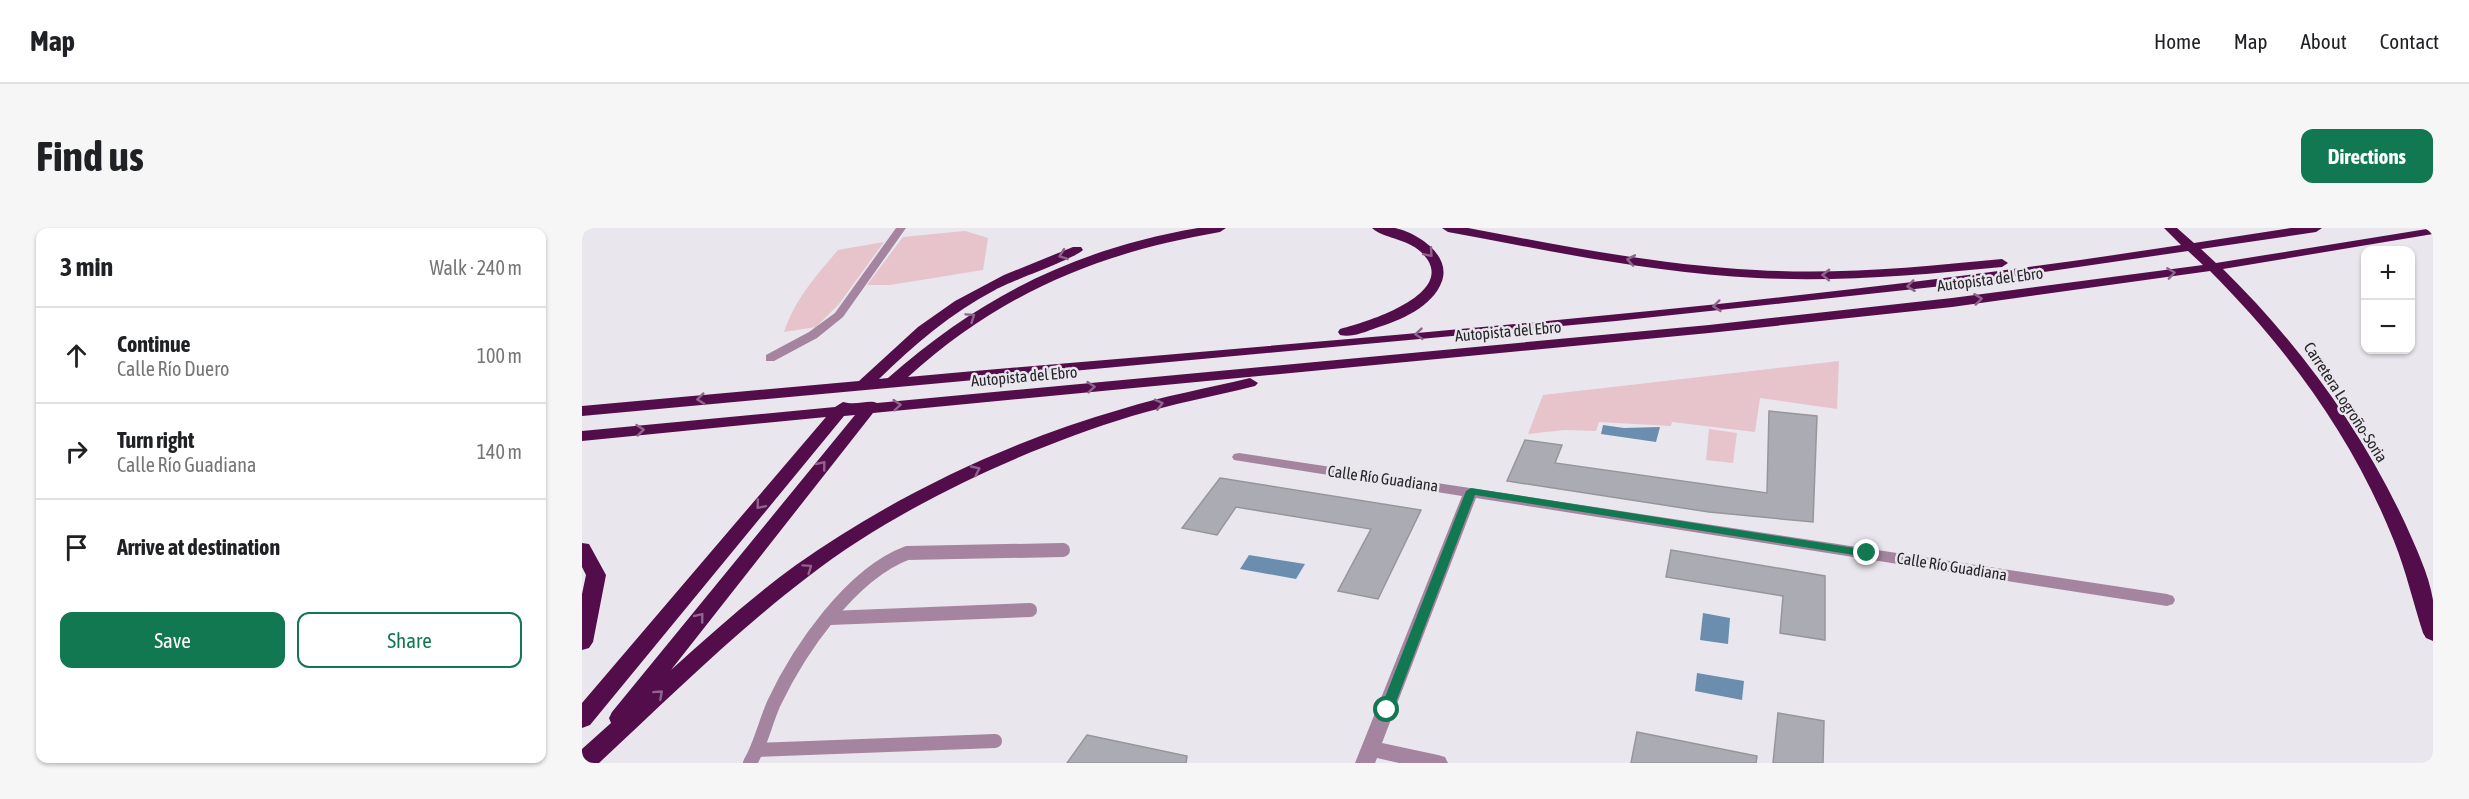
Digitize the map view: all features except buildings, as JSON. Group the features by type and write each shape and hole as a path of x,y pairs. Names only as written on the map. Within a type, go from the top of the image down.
{"highway":[{"path":"582,719 811,443 856,393 944,314 1029,269 1100,242 1160,228"},
{"path":"584,762 841,441 886,388 924,352 972,316 1024,286 1080,261 1130,245 1220,228"},
{"path":"724,397 942,370 1297,339 1357,330 1399,313 1426,295 1435,280 1438,266 1431,253 1416,241 1378,228"},
{"path":"1448,228 1662,265 1757,274 1848,275 2177,248"},
{"name":"Carretera Logroño-Soria","path":"2170,228 2208,261 2262,316 2307,372 2360,453 2403,538 2433,633"},
{"name":"Autopista del Ebro","path":"582,411 1746,303 2060,268 2316,228"},
{"name":"Autopista del Ebro","path":"582,436 1551,345 1920,306 2207,267 2433,230"},
{"path":"584,762 726,633 802,572 858,533 975,470 1057,436 1128,412 1239,385 1304,375 1769,329 1920,306"},
{"path":"582,642 596,575 584,552"}],"street":[{"path":"770,358 813,335 839,315 901,228"},
{"name":"Calle Río Guadiana","path":"1239,457 2167,600"},
{"path":"1438,763 1368,756 1471,491"}],"lane":[{"path":"994,741 754,757 777,697 842,601 873,570 898,554 1063,550"},
{"path":"830,618 1030,610"}],"shaded area":[{"path":"965,231 988,238 983,270 890,285 867,285 903,237"},
{"path":"884,242 839,304 816,327 784,332 800,298 838,250"},
{"path":"1839,361 1837,409 1760,398 1755,432 1672,422 1671,426 1599,422 1596,431 1564,430 1528,434 1543,395"},
{"path":"1709,429 1737,433 1733,463 1706,460"}],"water":[{"path":"1603,425 1624,428 1660,427 1656,442 1601,434"},
{"path":"1249,555 1305,564 1296,579 1240,569"},
{"path":"1703,613 1730,618 1728,644 1700,640"},
{"path":"1697,673 1744,681 1742,700 1695,691"}],"route":[{"path":"1387,710 1471,491 1867,553"}]}
